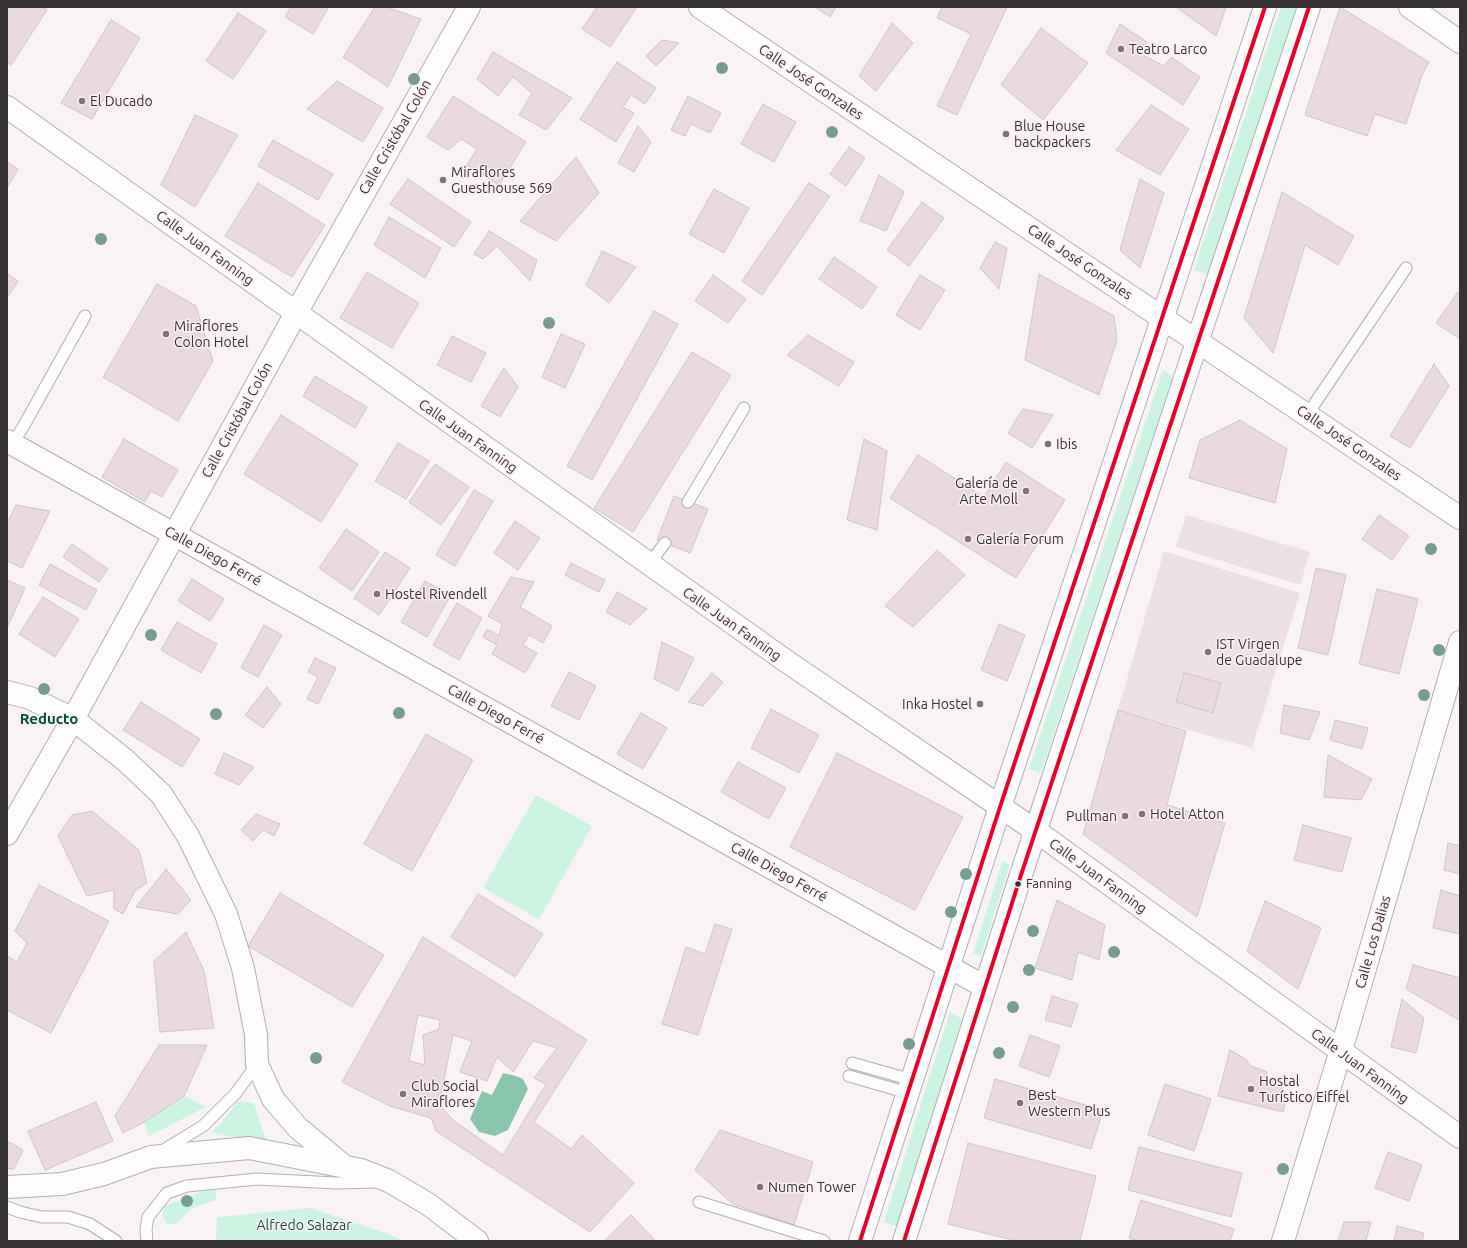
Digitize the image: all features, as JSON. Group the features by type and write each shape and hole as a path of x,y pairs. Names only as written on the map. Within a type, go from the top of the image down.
{"street":[{"name":"Calle Cristóbal Colón","path":"7,834 73,719 296,313 469,7"},
{"name":"Calle José Gonzales","path":"700,7 1460,518"},
{"path":"860,1241 1000,807 1265,7"},
{"path":"904,1241 1036,831 1197,341 1309,7"},
{"path":"1410,7 1460,42"},
{"name":"Calle Juan Fanning","path":"7,107 786,661 1036,831 1340,1052 1460,1137"},
{"name":"Calle Diego Ferré","path":"9,443 985,987"},
{"name":"Calle Los Dalias","path":"1283,1241 1460,642"},
{"path":"7,692 30,698 73,719 125,760 161,794 188,836 226,914 242,968 256,1035 257,1064 273,1099 298,1128 345,1167"},
{"path":"7,1187 62,1184 104,1174 151,1157 249,1148 362,1170 389,1181 428,1204 477,1241"}],"lane":[{"path":"1307,415 1406,268"},
{"path":"9,443 22,428 85,316"},
{"path":"688,502 744,408"},
{"path":"649,564 665,543"},
{"path":"852,1063 910,1087"},
{"path":"151,1157 203,1126 236,1093 257,1064"},
{"path":"849,1076 910,1087"},
{"path":"147,1241 146,1229 148,1217 167,1193 187,1186 257,1178 336,1182 389,1181"},
{"path":"699,1202 824,1241"},
{"path":"7,1207 20,1212 42,1217 68,1217 90,1224 116,1241"}],"shaded area":[{"path":"1186,515 1310,552 1300,585 1176,547"},
{"name":"IST Virgen de Guadalupe","path":"1164,551 1300,593 1252,748 1118,710"},
{"path":"503,1073 523,1079 528,1089 508,1130 495,1136 479,1132 470,1119 482,1091 492,1095"}],"green space":[{"path":"1281,7 1298,7 1209,275 1194,270"},
{"path":"1163,370 1173,377 1041,773 1029,769"},
{"path":"536,795 592,826 539,919 483,888"},
{"path":"1003,860 1010,865 981,956 973,953"},
{"path":"950,1012 962,1019 897,1226 884,1222"},
{"path":"184,1096 206,1107 149,1136 144,1122"},
{"path":"238,1101 254,1103 263,1132 270,1145 211,1132 221,1123"},
{"path":"216,1186 216,1200 190,1209 179,1222 168,1225 162,1215 165,1206"},
{"name":"Alfredo Salazar","path":"310,1208 394,1236 402,1241 216,1241 217,1217"}],"building":[{"path":"7,7 42,7 47,10 11,65 7,62"},
{"path":"291,7 329,7 313,34 285,17"},
{"path":"375,7 386,7 421,19 388,87 343,57"},
{"path":"597,7 637,7 610,47 582,29"},
{"path":"815,7 836,7 830,17"},
{"path":"942,7 1007,7 957,115 937,106 971,34 937,18"},
{"path":"1176,7 1226,7 1216,36"},
{"path":"1340,7 1429,62 1422,75 1406,124 1375,114 1367,136 1305,115"},
{"path":"238,13 266,31 233,79 206,61"},
{"path":"111,20 140,38 92,119 61,103"},
{"path":"892,23 913,43 876,91 859,76"},
{"path":"1120,24 1147,42 1141,54 1164,66 1171,57 1200,77 1183,105 1106,53"},
{"path":"1041,28 1088,63 1043,120 1001,85"},
{"path":"662,40 679,43 656,66 646,56"},
{"path":"493,52 572,98 546,130 519,115 532,93 513,77 498,96 477,79"},
{"path":"617,62 656,88 645,104 631,95 623,107 634,113 616,142 580,119"},
{"path":"337,81 383,108 363,142 307,109"},
{"path":"453,96 526,142 499,185 467,165 477,149 461,139 448,150 427,137"},
{"path":"688,96 721,113 710,133 691,124 685,136 671,130"},
{"path":"763,104 796,122 774,162 741,144"},
{"path":"1151,105 1189,129 1160,175 1116,150"},
{"path":"195,115 238,135 195,207 161,185"},
{"path":"638,126 651,142 634,172 618,163"},
{"path":"273,140 333,174 318,200 258,166"},
{"path":"849,147 865,158 846,186 830,174"},
{"path":"576,157 599,193 556,241 520,221"},
{"path":"7,162 18,169 7,188"},
{"path":"879,175 904,192 886,231 860,221"},
{"path":"408,179 471,222 454,247 390,204"},
{"path":"1140,179 1164,193 1140,268 1120,250"},
{"path":"258,183 325,225 292,277 225,236"},
{"path":"809,183 830,196 762,295 742,281"},
{"path":"714,189 749,208 724,253 689,234"},
{"path":"1282,192 1354,236 1338,265 1305,245 1273,353 1244,318"},
{"path":"922,202 944,218 909,266 887,250"},
{"path":"389,217 441,248 425,278 374,245"},
{"path":"489,231 537,260 530,281 497,246 483,259 474,254"},
{"path":"995,242 1007,248 999,289 980,268"},
{"path":"602,251 636,267 609,303 586,285"},
{"path":"834,257 877,287 862,309 819,279"},
{"path":"367,272 419,303 392,348 340,318"},
{"path":"7,273 18,281 7,298"},
{"path":"1039,274 1114,316 1117,340 1099,395 1025,360"},
{"path":"713,275 746,299 728,323 695,301"},
{"path":"920,275 945,290 920,330 896,315"},
{"name":"Miraflores Colon Hotel","path":"157,284 196,306 213,361 178,421 103,377"},
{"path":"1458,292 1460,293 1460,339 1436,323"},
{"path":"654,311 678,324 592,480 567,466"},
{"path":"561,334 585,344 565,388 542,377"},
{"path":"808,335 854,362 839,386 787,355"},
{"path":"452,336 486,353 471,382 437,365"},
{"path":"692,352 731,375 633,532 594,508"},
{"path":"1434,364 1449,386 1410,448 1390,436"},
{"path":"504,368 518,387 500,417 481,406"},
{"path":"315,376 367,407 355,428 303,396"},
{"path":"1023,409 1053,415 1032,448 1008,433"},
{"path":"281,415 358,464 321,522 244,474"},
{"path":"1240,420 1287,449 1275,503 1189,478 1200,440"},
{"path":"124,439 178,470 162,497 151,491 145,502 102,477"},
{"path":"864,439 887,451 877,530 847,520"},
{"path":"398,443 429,461 406,499 375,481"},
{"path":"918,455 984,497 1006,462 1065,500 1016,578 890,498"},
{"path":"435,464 469,487 441,525 409,502"},
{"path":"474,490 493,501 455,566 436,555"},
{"path":"674,496 708,509 690,553 657,540"},
{"path":"16,505 50,511 22,568 7,561 7,524"},
{"path":"1379,515 1409,536 1392,560 1362,539"},
{"path":"515,521 540,538 518,570 494,553"},
{"path":"346,529 379,552 352,591 319,568"},
{"path":"72,544 108,569 99,582 63,557"},
{"path":"937,550 965,575 913,627 885,606"},
{"path":"385,552 410,568 379,615 354,598"},
{"path":"571,563 605,580 599,592 565,575"},
{"path":"50,564 97,590 86,610 39,585"},
{"path":"1316,568 1346,575 1328,655 1298,648"},
{"path":"511,577 534,582 520,607 552,626 543,643 529,635 523,645 537,653 525,673 492,654 497,645 483,637 487,629 499,636 502,624 488,616"},
{"path":"192,579 224,599 210,621 178,601"},
{"path":"7,580 25,588 7,628"},
{"path":"425,581 451,595 427,637 401,622"},
{"path":"1377,589 1418,599 1399,674 1359,664"},
{"path":"617,592 647,609 630,625 606,612"},
{"path":"43,597 79,619 55,657 19,634"},
{"path":"457,603 482,618 459,660 433,645"},
{"path":"177,622 217,644 201,673 161,650"},
{"path":"999,624 1025,635 1007,681 981,670"},
{"path":"264,625 282,635 258,677 241,668"},
{"path":"662,642 694,658 678,691 654,679"},
{"path":"315,658 336,668 318,704 307,699 318,677 308,672"},
{"path":"569,672 596,686 579,720 551,706"},
{"path":"712,673 723,682 703,706 688,702"},
{"path":"1184,673 1221,683 1213,713 1176,702"},
{"path":"267,687 281,704 263,728 245,715"},
{"path":"141,702 200,739 182,767 123,730"},
{"path":"1284,705 1320,712 1309,740 1280,733"},
{"path":"771,709 819,735 799,773 751,748"},
{"name":"Hotel Atton","path":"1118,710 1186,731 1167,805 1225,823 1197,917 1083,834"},
{"path":"641,713 667,728 643,769 617,754"},
{"path":"1335,720 1368,728 1362,749 1330,740"},
{"path":"426,734 473,760 412,871 364,844"},
{"path":"224,753 254,767 239,785 215,774"},
{"path":"837,753 963,817 915,910 790,847"},
{"path":"1328,755 1372,779 1361,800 1324,797"},
{"path":"738,762 786,788 769,819 721,792"},
{"path":"92,811 139,850 147,883 135,891 123,914 114,909 114,890 87,896 58,836 72,815"},
{"path":"256,814 280,824 274,836 263,830 253,841 241,830"},
{"path":"1303,825 1351,838 1342,872 1294,860"},
{"path":"1448,843 1460,846 1460,874 1444,870"},
{"path":"166,869 191,900 178,914 136,907"},
{"path":"39,885 109,921 51,1033 7,1010 7,956 17,962 27,943 15,931"},
{"path":"1441,890 1460,896 1460,934 1433,928"},
{"path":"280,893 384,955 352,1007 248,946"},
{"path":"478,894 543,934 515,977 451,937"},
{"path":"1057,900 1105,925 1099,960 1078,952 1072,980 1035,968"},
{"path":"1265,901 1321,928 1298,989 1247,951"},
{"path":"715,924 732,929 698,1035 662,1024 686,947 705,954"},
{"path":"186,932 204,971 214,1028 160,1032 154,961"},
{"name":"Club Social Miraflores","path":"423,937 587,1040 534,1122 571,1149 582,1135 634,1183 590,1232 436,1131 431,1118 390,1106 342,1082","holes":["418,1015 440,1020 439,1029 423,1035 425,1065 409,1061","453,1035 472,1041 460,1072 487,1081 497,1057 513,1072 533,1041 557,1048 534,1078 546,1084 503,1155 454,1121 439,1104"]},
{"path":"1413,965 1460,978 1459,1020 1406,989"},
{"path":"1052,996 1078,1004 1071,1027 1045,1020"},
{"path":"1402,999 1424,1018 1416,1053 1391,1047"},
{"path":"1030,1035 1060,1046 1049,1077 1019,1066"},
{"path":"159,1045 207,1045 184,1096 144,1122 123,1133 115,1116"},
{"path":"1230,1050 1247,1060 1249,1065 1267,1072 1266,1080 1278,1082 1287,1095 1283,1112 1218,1096"},
{"path":"995,1079 1103,1110 1091,1149 984,1118"},
{"path":"1165,1084 1211,1099 1194,1151 1148,1135"},
{"path":"96,1102 113,1141 45,1170 28,1131"},
{"name":"Numen Tower","path":"720,1130 813,1162 794,1225 733,1204 695,1170"},
{"path":"7,1141 23,1150 14,1169 7,1169"},
{"path":"968,1143 1096,1176 1080,1241 1017,1241 948,1224"},
{"path":"1139,1147 1242,1173 1231,1217 1128,1190"},
{"path":"1388,1152 1422,1165 1409,1201 1375,1188"},
{"path":"1141,1200 1234,1229 1230,1241 1139,1241 1129,1238"},
{"path":"631,1215 654,1239 651,1241 604,1241"},
{"path":"1344,1222 1371,1222 1366,1241 1338,1241"},
{"path":"1397,1226 1424,1233 1422,1241 1394,1241"}],"transit line":[{"path":"860,1241 1000,807 1265,7"},
{"path":"904,1241 1021,875 1309,7"}],"place":[{"name":"Teatro Larco","path":"1121,49"},
{"name":"El Ducado","path":"82,101"},
{"name":"Blue House backpackers","path":"1006,134"},
{"name":"Miraflores Guesthouse 569","path":"443,180"},
{"name":"Miraflores Colon Hotel","path":"166,334"},
{"name":"Ibis","path":"1048,444"},
{"name":"Galería de Arte Moll","path":"1026,491"},
{"name":"Galería Forum","path":"968,539"},
{"name":"Hostel Rivendell","path":"377,594"},
{"name":"IST Virgen de Guadalupe","path":"1208,652"},
{"name":"Inka Hostel","path":"980,704"},
{"name":"Hotel Atton","path":"1142,814"},
{"name":"Pullman","path":"1125,816"},
{"name":"Fanning","path":"1018,884"},
{"name":"Hostal Turístico Eiffel","path":"1251,1089"},
{"name":"Club Social Miraflores","path":"403,1094"},
{"name":"Best Western Plus","path":"1020,1103"},
{"name":"Numen Tower","path":"760,1187"}],"district":[{"name":"Reducto","path":"49,719"}]}
